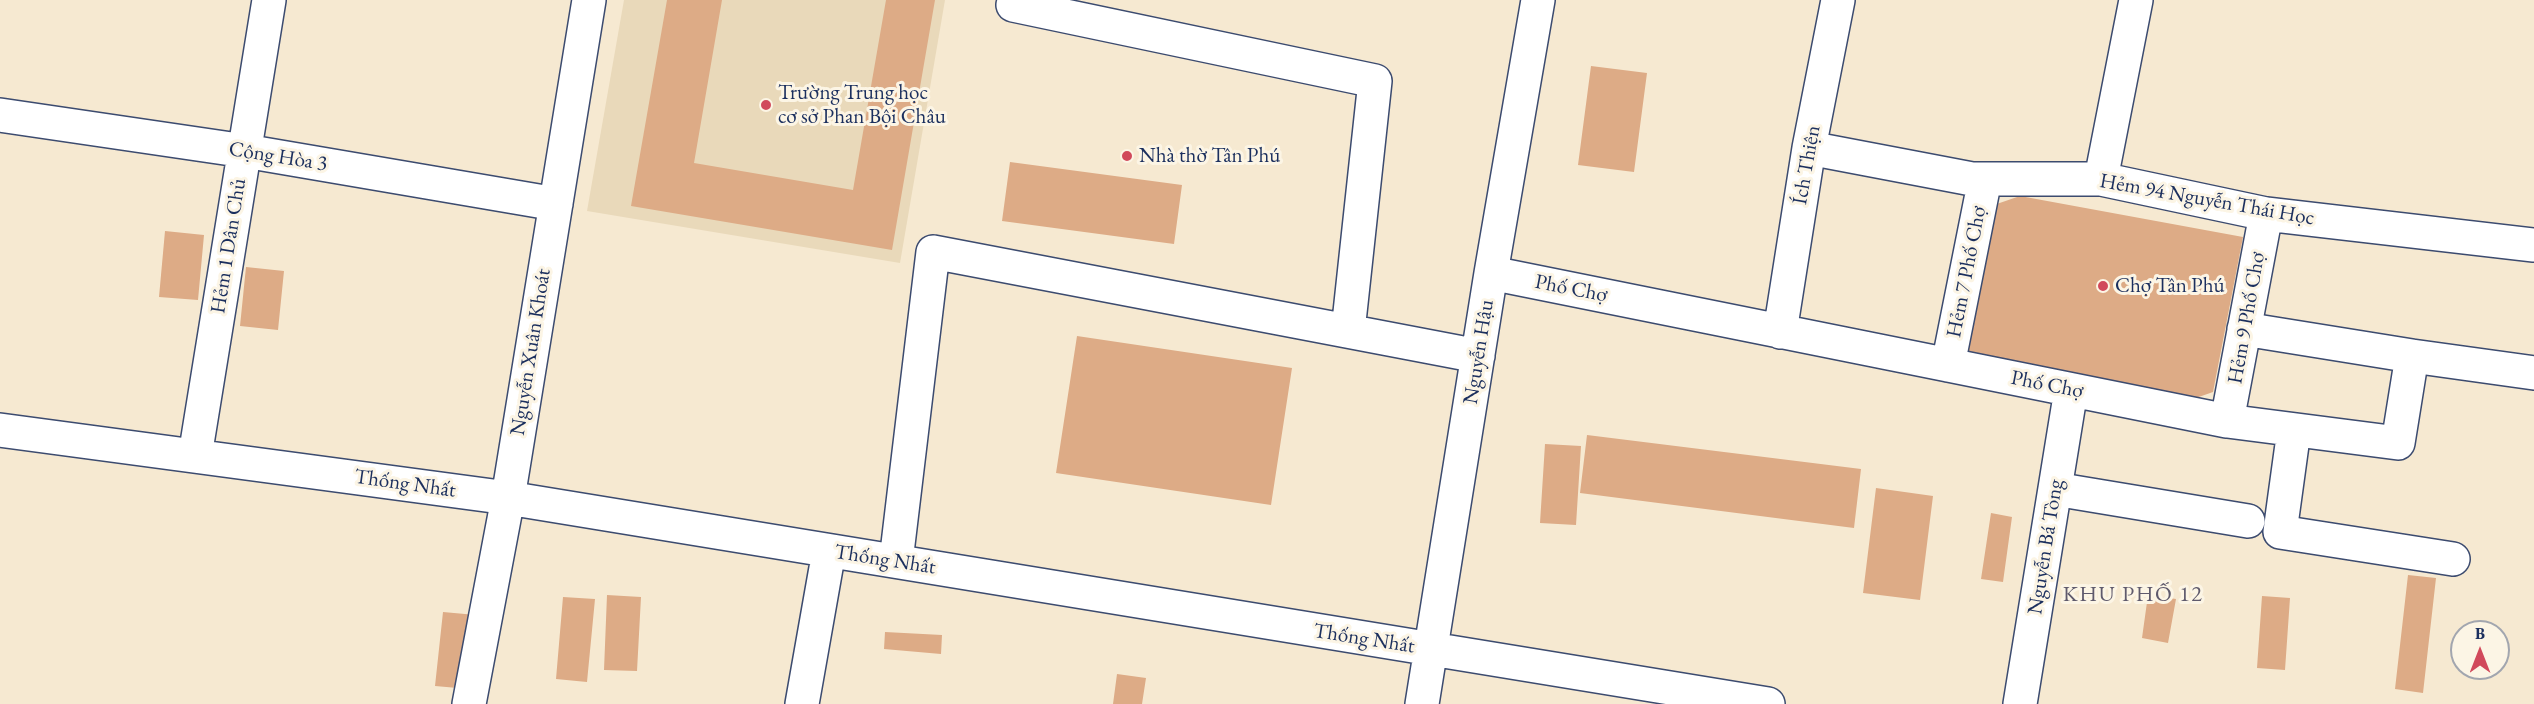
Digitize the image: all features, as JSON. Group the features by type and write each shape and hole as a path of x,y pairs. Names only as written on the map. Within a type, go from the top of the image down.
{"street":[{"name":"Hẻm 1 Dân Chủ","path":"195,456 269,0"},
{"name":"Nguyễn Xuân Khoát","path":"469,704 508,498 589,0"},
{"name":"Nguyễn Hậu","path":"1422,704 1491,273 1538,0"},
{"name":"Ích Thiện","path":"1780,332 1809,148 1838,0"},
{"path":"2101,179 2136,0"},
{"path":"1013,5 1375,81 1348,331"},
{"name":"Cộng Hòa 3","path":"0,115 245,151 556,204"},
{"name":"Hẻm 94 Nguyễn Thái Học","path":"1809,148 1972,179 2101,179 2266,214 2534,245"},
{"name":"Hẻm 7 Phố Chợ","path":"1948,365 1985,179"},
{"name":"Hẻm 9 Phố Chợ","path":"2228,422 2266,214"},
{"path":"896,561 933,252 1478,357"},
{"name":"Phố Chợ","path":"1491,273 2228,422 2398,443 2412,356"},
{"path":"2244,329 2534,373"},
{"name":"Nguyễn Bá Tòng","path":"2020,704 2071,390"},
{"name":"Thống Nhất","path":"0,430 508,498 1432,650 1717,700 1768,704"},
{"path":"2294,430 2280,532 2453,559"},
{"path":"2055,489 2248,521"},
{"path":"802,704 830,551"}],"shaded area":[{"name":"Trường Trung học cơ sở Phan Bội Châu","path":"624,0 945,0 900,263 587,211"}],"building":[{"path":"667,0 722,0 694,163 853,190 886,0 935,0 892,250 631,206"},
{"path":"1591,66 1647,73 1634,172 1578,165"},
{"path":"1010,162 1182,185 1174,244 1002,221"},
{"name":"Chợ Tân Phú","path":"2020,196 2243,237 2213,392 2193,399 1970,358 1963,334 1988,207"},
{"path":"165,231 204,235 198,300 159,297"},
{"path":"246,267 284,271 278,330 240,326"},
{"path":"1077,336 1292,368 1271,505 1056,473"},
{"path":"1587,435 1861,469 1854,528 1580,493"},
{"path":"1545,444 1581,446 1576,525 1540,523"},
{"path":"1876,488 1933,496 1920,600 1863,593"},
{"path":"1991,513 2012,517 2003,582 1981,579"},
{"path":"2408,575 2436,578 2423,693 2395,689"},
{"path":"607,595 641,597 637,671 604,670"},
{"path":"2148,595 2176,599 2168,643 2142,638"},
{"path":"2262,596 2290,598 2285,670 2257,668"},
{"path":"563,597 595,599 587,682 556,679"},
{"path":"443,612 476,615 469,689 435,686"},
{"path":"885,632 942,635 941,654 884,649"},
{"path":"1117,674 1146,678 1142,704 1113,704"}],"place":[{"name":"Trường Trung học cơ sở Phan Bội Châu","path":"766,105"},
{"name":"Nhà thờ Tân Phú","path":"1127,156"},
{"name":"Chợ Tân Phú","path":"2103,286"}],"district":[{"name":"KHU PHỐ 12","path":"2133,595"}]}
